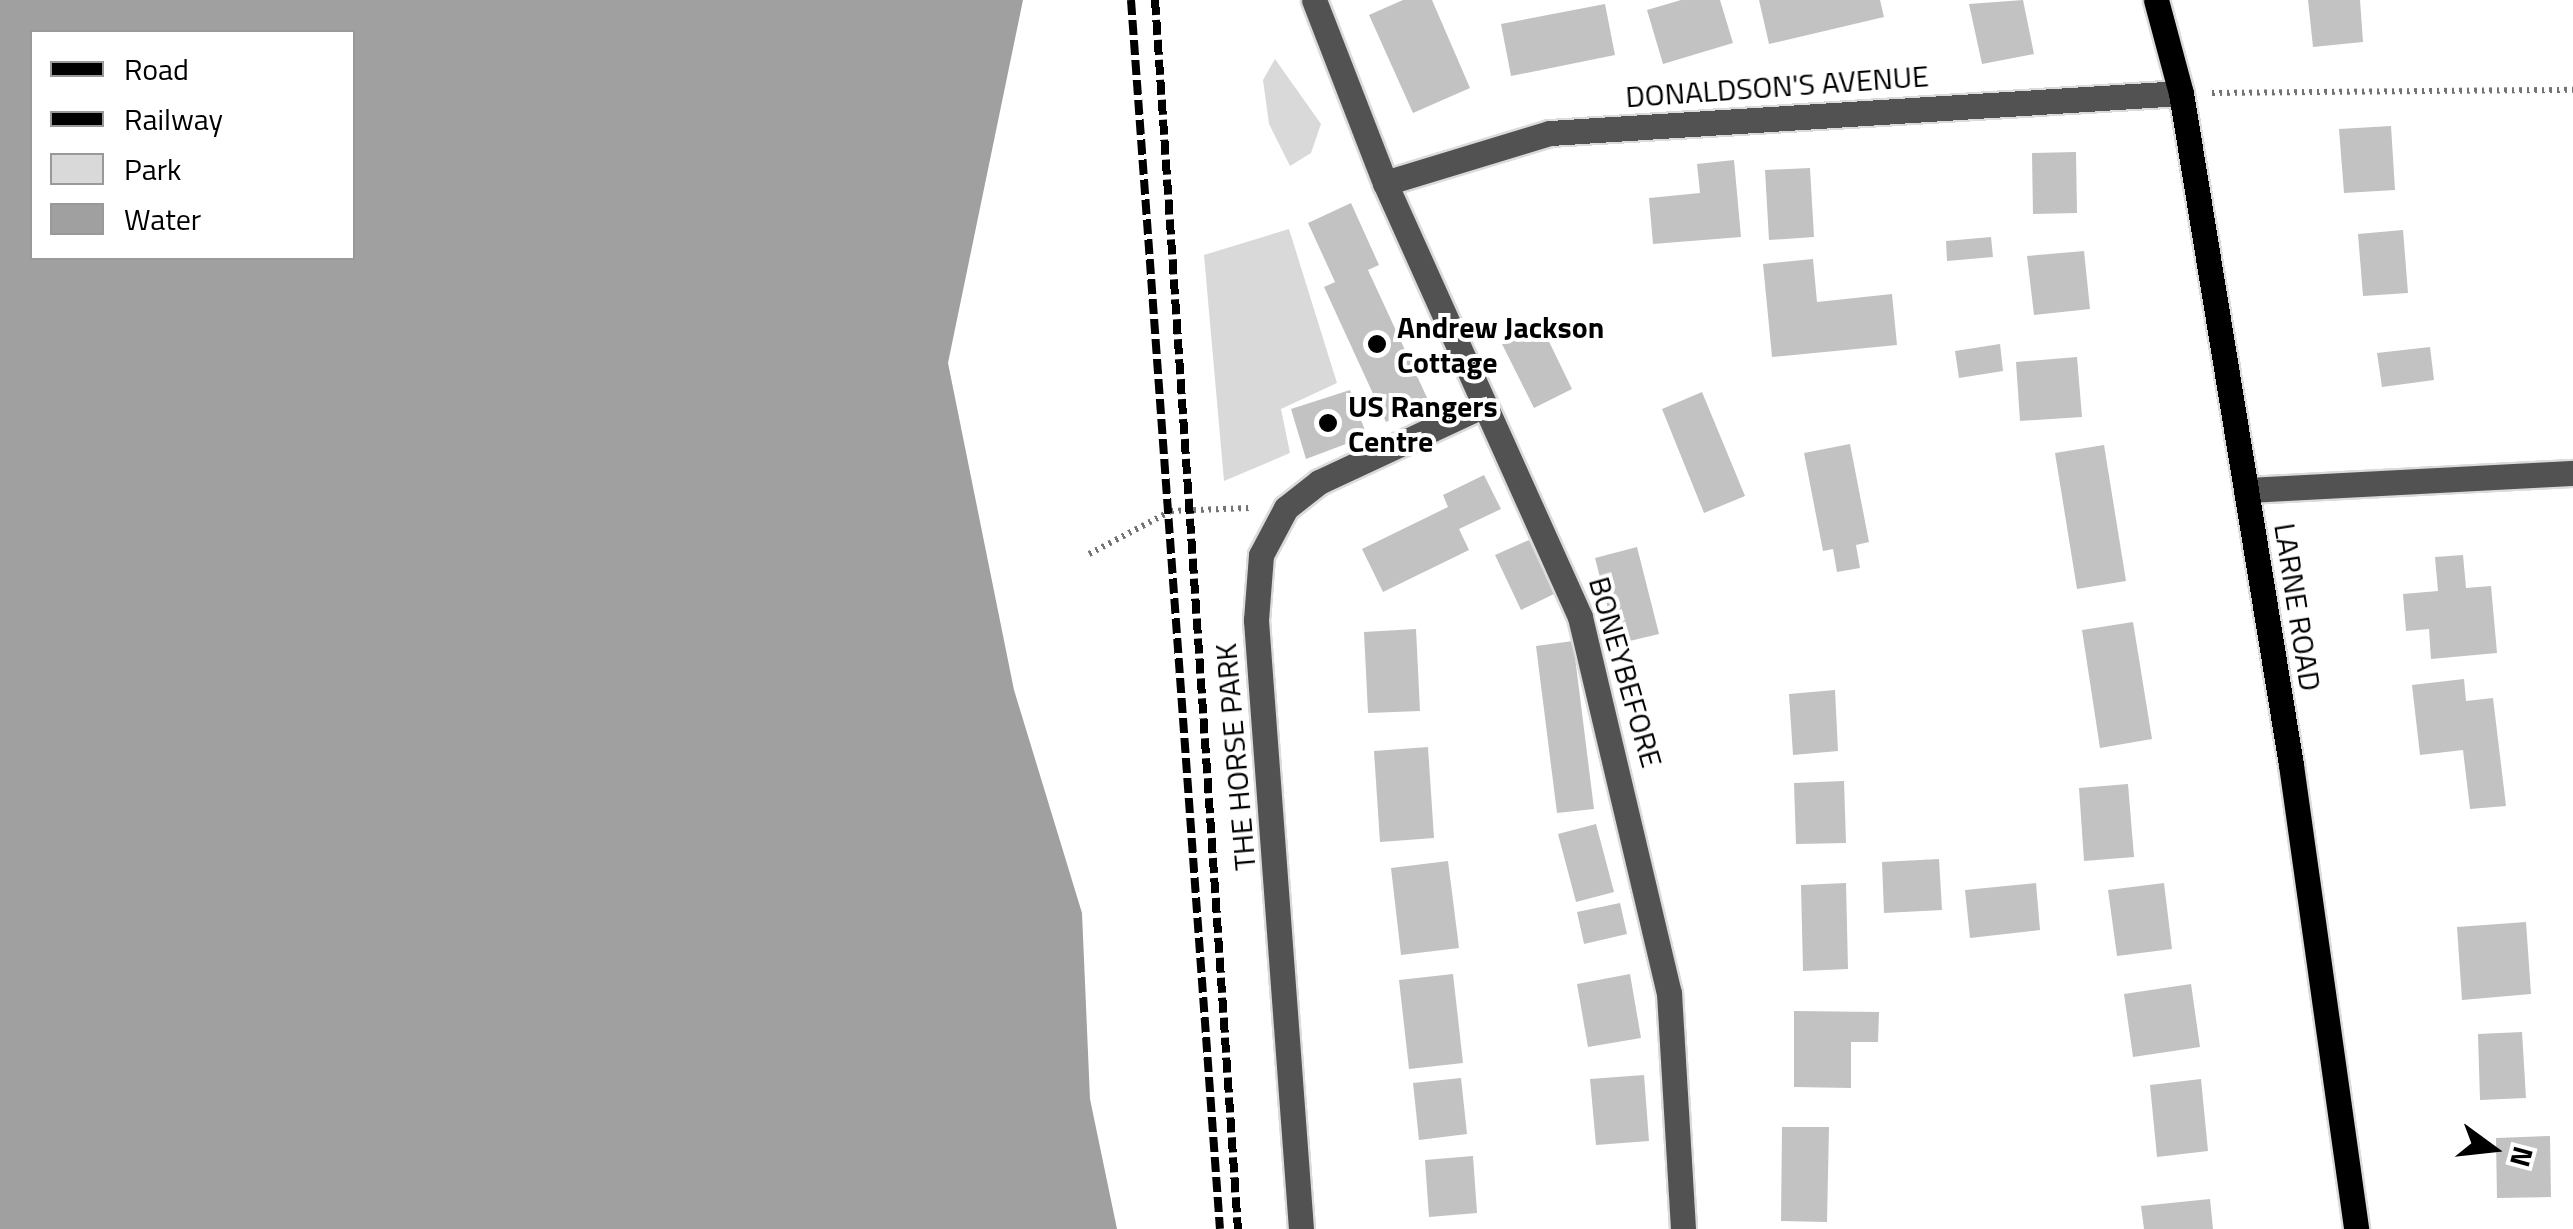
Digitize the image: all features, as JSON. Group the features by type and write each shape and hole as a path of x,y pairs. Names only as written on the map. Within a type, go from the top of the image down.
{"main road":[{"name":"LARNE ROAD","path":"2156,0 2181,93 2246,490 2356,1229"}],"street":[{"name":"BONEYBEFORE","path":"1314,0 1384,183 1482,406 1573,594 1622,778 1669,993 1683,1229"},
{"name":"DONALDSON'S AVENUE","path":"1384,183 1550,133 2181,93"},
{"name":"THE HORSE PARK","path":"1301,1229 1256,603 1264,543 1286,508 1333,474 1482,406"},
{"path":"2246,490 2573,473"}],"path":[{"path":"2181,93 2573,90"},
{"path":"1089,554 1171,510 1286,508"}],"green space":[{"path":"1275,59 1321,124 1311,153 1290,166 1269,124 1263,80"},
{"path":"1289,229 1337,383 1281,409 1290,453 1224,481 1204,255"}],"water":[{"path":"0,0 1023,0 948,363 1014,690 1082,913 1090,1099 1117,1229 0,1229"}],"building":[{"path":"1403,0 1432,0 1470,88 1413,113 1369,15"},
{"path":"1681,0 1720,0 1733,43 1663,64 1647,10"},
{"path":"1759,0 1880,0 1884,17 1769,44"},
{"path":"2023,0 2034,54 1982,64 1969,4"},
{"path":"2308,0 2360,0 2363,42 2313,47"},
{"path":"1605,4 1615,55 1511,76 1501,24"},
{"path":"2391,126 2395,190 2344,193 2339,129"},
{"path":"2076,152 2077,213 2033,214 2032,153"},
{"path":"1734,160 1741,237 1653,244 1649,198 1700,193 1697,164"},
{"path":"1810,168 1814,237 1769,240 1765,170"},
{"name":"Andrew Jackson Cottage","path":"1351,203 1379,265 1368,270 1429,402 1386,422 1324,287 1335,282 1308,223"},
{"path":"2403,230 2408,293 2363,296 2358,234"},
{"path":"1991,237 1993,257 1947,261 1946,241"},
{"path":"2084,251 2090,309 2034,315 2027,256"},
{"path":"1813,259 1817,302 1892,294 1897,345 1772,357 1763,264"},
{"path":"1540,323 1572,389 1534,408 1501,342"},
{"path":"2000,344 2003,371 1959,378 1955,351"},
{"path":"2430,347 2434,380 2382,387 2377,353"},
{"path":"2077,357 2082,417 2020,421 2016,362"},
{"name":"US Rangers Centre","path":"1350,390 1367,436 1306,459 1291,409"},
{"path":"1702,392 1745,496 1704,513 1662,409"},
{"path":"1850,444 1869,542 1856,545 1860,568 1837,572 1833,549 1823,551 1804,453"},
{"path":"2104,445 2126,581 2077,589 2055,453"},
{"path":"1484,475 1501,509 1459,529 1469,550 1383,592 1362,549 1448,507 1443,495"},
{"path":"1529,540 1554,594 1521,610 1495,555"},
{"path":"1637,547 1659,634 1617,644 1595,558"},
{"path":"2463,555 2466,588 2491,586 2497,653 2431,659 2429,629 2406,631 2403,594 2438,591 2435,557"},
{"path":"2133,622 2152,739 2100,748 2082,630"},
{"path":"1416,629 1420,711 1368,713 1364,632"},
{"path":"1573,641 1594,809 1557,813 1536,646"},
{"path":"2464,679 2466,701 2493,698 2506,806 2470,809 2463,750 2420,755 2412,685"},
{"path":"1835,690 1838,751 1793,755 1789,694"},
{"path":"1428,747 1434,838 1380,842 1374,751"},
{"path":"1844,781 1846,843 1796,844 1794,783"},
{"path":"2128,784 2134,857 2084,861 2079,788"},
{"path":"1596,824 1614,892 1576,902 1558,834"},
{"path":"1939,859 1942,910 1884,913 1882,862"},
{"path":"1448,861 1459,948 1401,955 1391,868"},
{"path":"1846,883 1848,969 1803,971 1801,885"},
{"path":"2036,883 2040,930 1970,938 1965,890"},
{"path":"2164,883 2172,949 2117,956 2108,890"},
{"path":"1620,903 1627,934 1584,944 1577,912"},
{"path":"2526,922 2531,994 2462,1000 2457,927"},
{"path":"1453,974 1463,1063 1409,1069 1399,980"},
{"path":"1630,974 1641,1038 1588,1047 1577,984"},
{"path":"2191,984 2200,1047 2133,1057 2124,994"},
{"path":"1794,1011 1879,1012 1878,1042 1851,1042 1851,1088 1794,1087"},
{"path":"2522,1032 2526,1098 2480,1100 2478,1034"},
{"path":"1644,1075 1649,1141 1596,1145 1590,1079"},
{"path":"1461,1078 1467,1134 1419,1140 1413,1083"},
{"path":"2201,1079 2208,1151 2157,1157 2150,1085"},
{"path":"1782,1127 1829,1127 1827,1222 1781,1221"},
{"path":"2550,1136 2551,1197 2497,1198 2496,1138"},
{"path":"1473,1156 1477,1213 1429,1217 1425,1160"},
{"path":"2210,1199 2213,1229 2144,1229 2141,1206"}],"railway":[{"path":"1131,0 1220,1229"},
{"path":"1155,0 1238,1229"}],"place":[{"name":"Andrew Jackson Cottage","path":"1377,344"},
{"name":"US Rangers Centre","path":"1328,423"}]}
